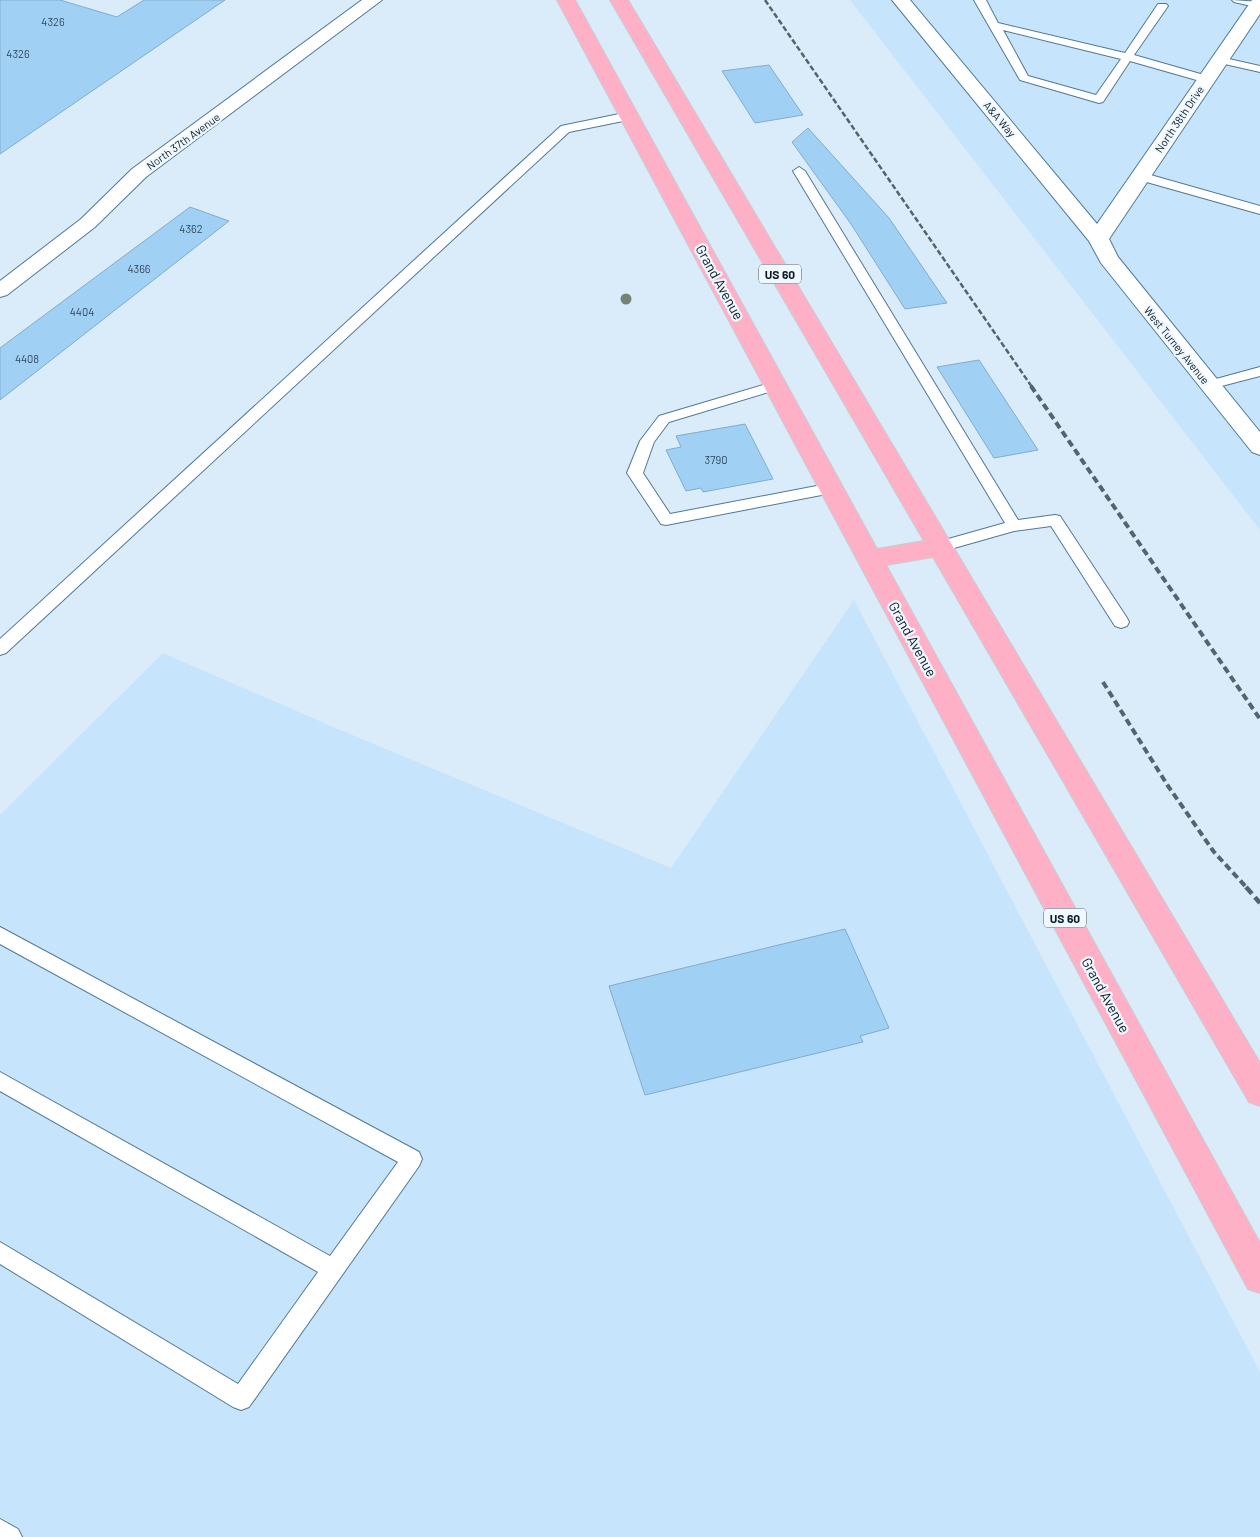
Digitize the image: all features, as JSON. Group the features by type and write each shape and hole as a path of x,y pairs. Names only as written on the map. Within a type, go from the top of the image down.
{"highway":[{"name":"Grand Avenue","path":"566,0 1260,1277"},
{"name":"US 60","path":"619,0 1260,1092"},
{"path":"869,559 940,547"}],"street":[{"name":"North 37th Avenue","path":"0,291 88,223 139,173 373,0"},
{"name":"A&A Way","path":"900,0 1099,239"},
{"name":"North 38th Drive","path":"1099,239 1259,3"},
{"name":"West Turney Avenue","path":"1099,239 1108,259 1260,447"}],"lane":[{"path":"980,0 1024,78 1099,99 1162,6"},
{"path":"1238,0 1259,3"},
{"path":"994,24 1128,57 1207,79"},
{"path":"1220,60 1260,70"},
{"path":"0,649 565,129 629,116"},
{"path":"799,171 1014,526"},
{"path":"1140,176 1260,210"},
{"path":"1210,386 1260,371"},
{"path":"776,385 664,419 646,441 635,473 666,520 832,488"},
{"path":"940,547 1014,526 1055,520 1121,622"},
{"path":"0,935 412,1159 241,1399 0,1252"},
{"path":"0,1081 333,1269"},
{"path":"0,1531 10,1537"}],"shaded area":[{"path":"850,0 1260,0 1260,530"},
{"path":"854,600 1260,1372 1260,1537 0,1537 0,815 163,653 338,729 671,868"}],"building":[{"path":"0,0 60,0 117,17 144,0 225,0 0,154"},
{"path":"769,65 803,115 755,123 722,71"},
{"path":"808,128 889,218 947,303 905,309 851,224 792,142"},
{"path":"190,207 229,221 0,400 0,348"},
{"path":"979,360 1038,450 994,458 937,367"},
{"path":"745,424 773,479 703,492 701,488 686,491 666,450 681,447 676,436"},
{"path":"845,929 889,1028 860,1036 863,1042 645,1095 609,986"}],"railway":[{"path":"765,0 1032,387"},
{"path":"1031,386 1260,719"},
{"path":"1103,682 1168,786 1214,852 1247,888"},
{"path":"1246,887 1260,903"}]}
